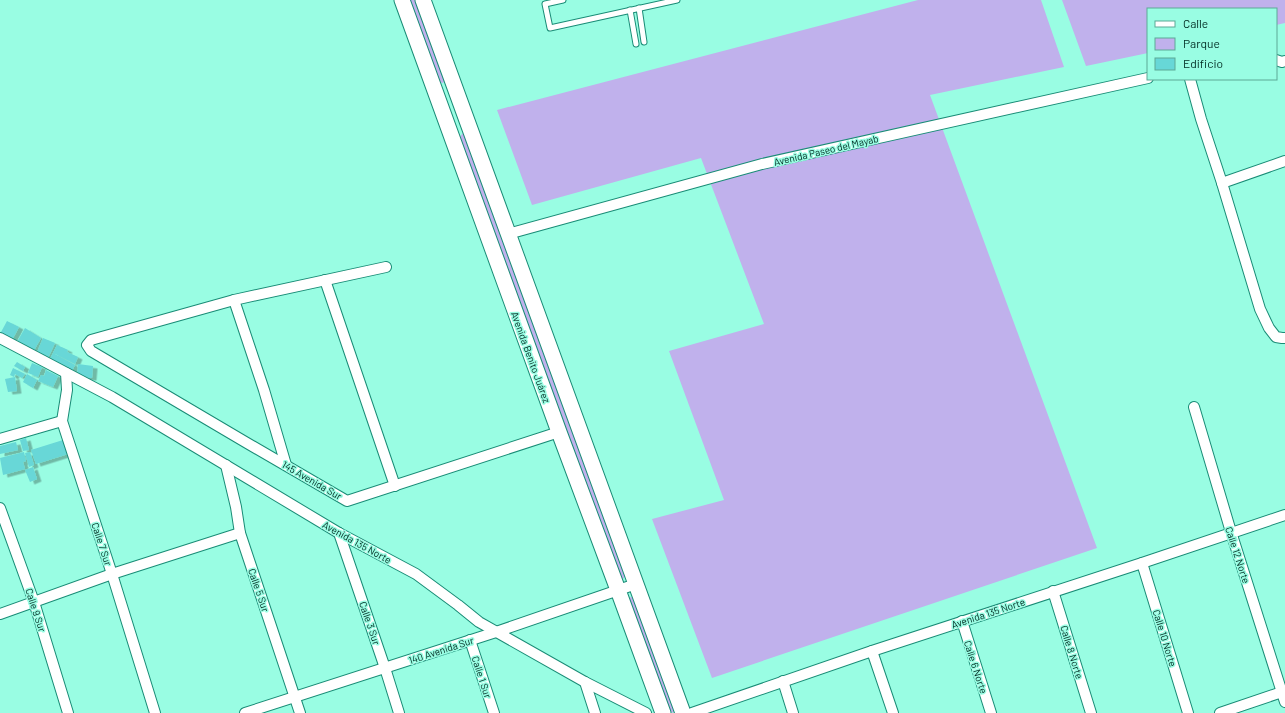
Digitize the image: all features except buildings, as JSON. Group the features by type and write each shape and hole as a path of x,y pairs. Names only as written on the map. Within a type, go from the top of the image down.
{"main road":[{"name":"Avenida Benito Juárez","path":"402,0 558,432 663,713"},
{"name":"Avenida Benito Juárez","path":"423,0 683,713"}],"street":[{"name":"Avenida Paseo del Mayab","path":"508,234 762,164 1147,78"},
{"path":"1190,80 1260,309 1269,328 1276,337 1285,338"},
{"path":"1222,183 1285,161"},
{"path":"286,465 264,390 234,300 386,267"},
{"path":"325,280 395,486"},
{"name":"145 Avenida Sur","path":"234,300 92,340 87,345 91,351 347,500 395,486 558,432"},
{"name":"Avenida 135 Norte","path":"0,338 112,397 339,533 416,574 478,622 585,682 646,713"},
{"name":"Calle 7 Sur","path":"66,373 66,390 62,421 112,574 155,713"},
{"name":"Calle 12 Norte","path":"1194,407 1231,532 1284,695"},
{"path":"0,439 62,421"},
{"name":"Calle 5 Sur","path":"226,465 236,507 240,533 300,713"},
{"name":"Calle 9 Sur","path":"0,508 34,602 68,713"},
{"name":"Avenida 135 Norte","path":"692,713 872,651 1285,515"},
{"path":"0,614 112,574 240,533"},
{"name":"Calle 3 Sur","path":"339,533 399,713"},
{"name":"Calle 10 Norte","path":"1142,563 1188,713"},
{"name":"140 Avenida Sur","path":"245,713 496,632 636,584"},
{"name":"Calle 8 Norte","path":"1053,591 1091,713"},
{"name":"Calle 6 Norte","path":"962,621 991,713"},
{"name":"Calle 1 Sur","path":"470,640 494,713"},
{"path":"872,651 893,713"},
{"path":"783,681 793,713"},
{"path":"585,682 595,713"},
{"path":"1220,713 1284,695"}],"lane":[{"path":"563,0 545,4 550,28 677,0"},
{"path":"639,8 644,42"},
{"path":"630,10 636,44"}],"green space":[{"path":"409,0 416,0 445,80 443,83 439,82"},
{"path":"918,0 1041,0 1064,67 930,95 1097,548 712,678 652,519 724,500 669,351 764,324 701,158 532,205 497,110"},
{"path":"1062,0 1285,0 1285,23 1277,25 1277,8 1147,8 1147,53 1086,66"},
{"path":"463,133 466,136 547,358 625,576 623,579 620,579 459,138"},
{"path":"628,598 635,598 675,712 669,713"}]}
